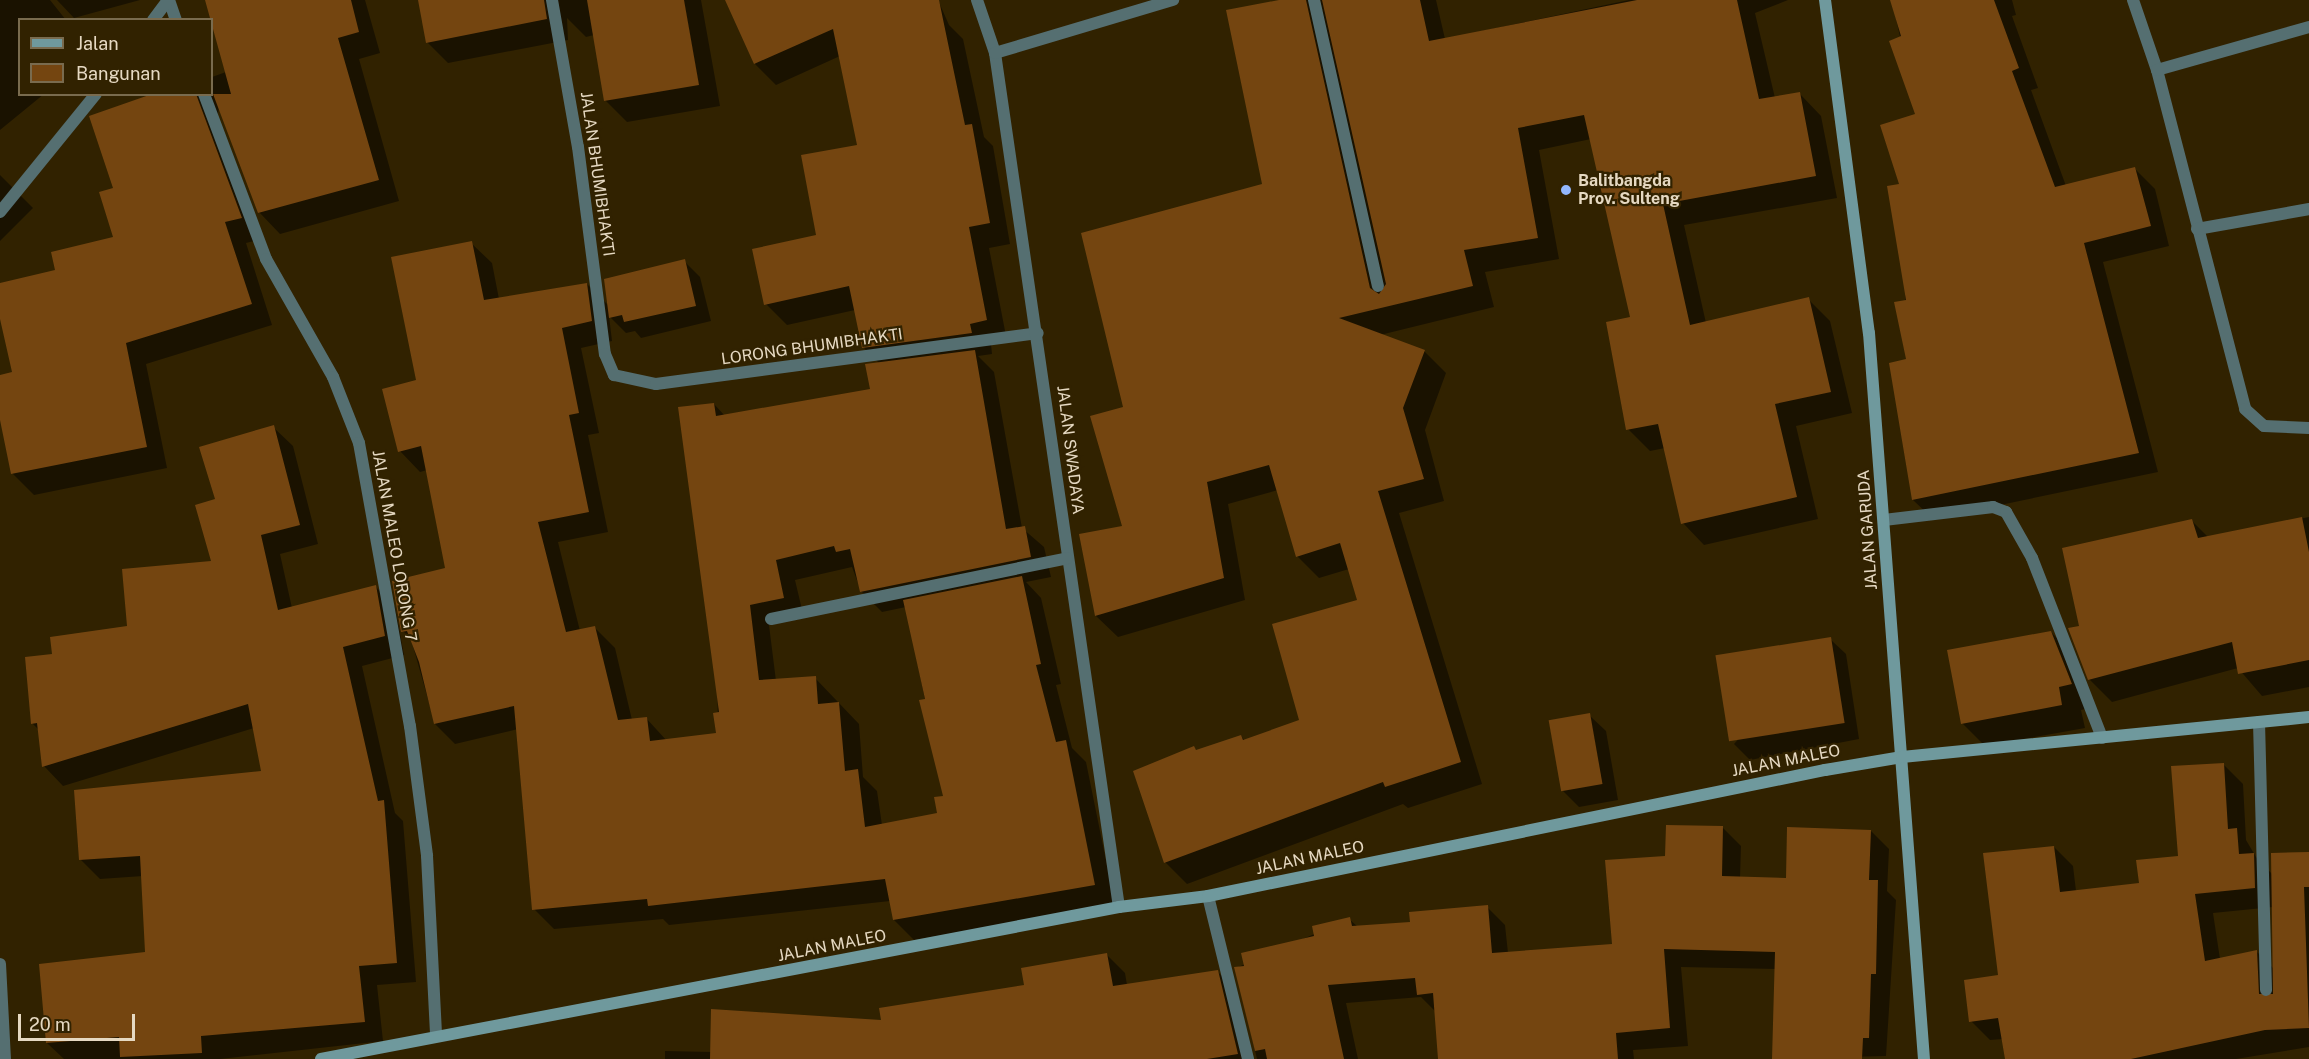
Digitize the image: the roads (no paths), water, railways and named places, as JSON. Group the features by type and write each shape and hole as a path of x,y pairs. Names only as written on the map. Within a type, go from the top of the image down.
{"street":[{"path":"155,18 169,0"},
{"path":"169,0 175,18"},
{"name":"JALAN BHUMIBHAKTI","path":"552,0 578,147 605,354"},
{"name":"JALAN SWADAYA","path":"977,0 995,52 1038,333 1067,558 1119,907"},
{"path":"995,52 1173,0"},
{"path":"1314,0 1378,286"},
{"name":"JALAN GARUDA","path":"1825,0 1869,333 1924,1059"},
{"path":"2133,0 2157,70 2245,409 2264,426 2309,428"},
{"path":"2157,70 2309,27"},
{"path":"0,212 94,96"},
{"name":"JALAN MALEO LORONG 7","path":"205,96 266,259 333,377 359,444 410,726 427,856 435,1035"},
{"path":"2197,229 2309,209"},
{"name":"LORONG BHUMIBHAKTI","path":"605,354 614,375 656,384 1038,333"},
{"path":"1884,520 1994,507 2006,512 2032,558 2102,738"},
{"path":"771,619 1067,558"},
{"name":"JALAN MALEO","path":"321,1059 435,1035 1119,907 1208,896 1902,757 2309,717"},
{"path":"2259,722 2266,990"},
{"path":"1208,896 1248,1059"},
{"path":"0,964 5,1059"}],"place":[{"name":"Balitbangda Prov. Sulteng","path":"1566,190"}]}
